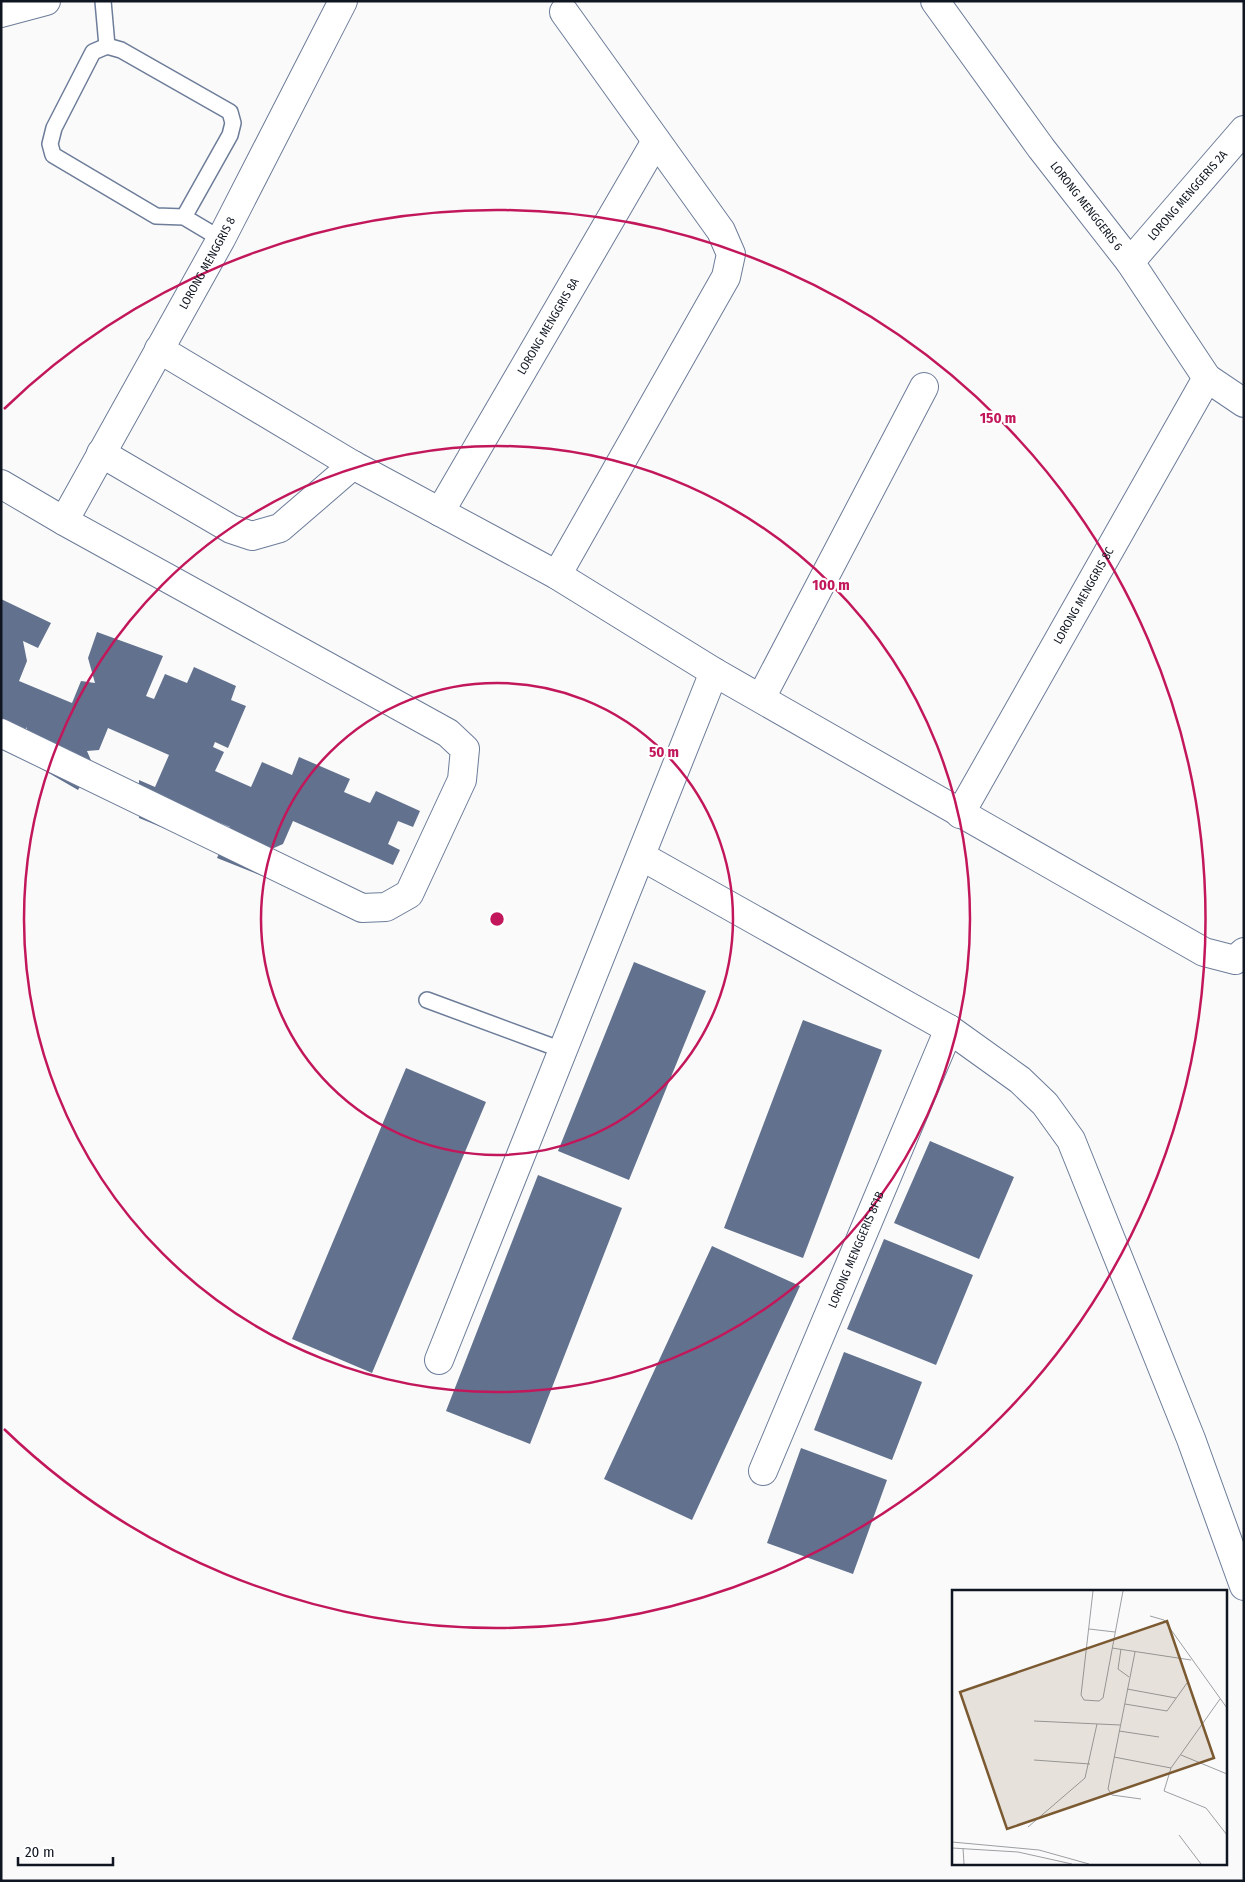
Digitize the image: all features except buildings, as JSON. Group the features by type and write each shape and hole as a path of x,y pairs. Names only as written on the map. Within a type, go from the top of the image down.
{"street":[{"path":"1,13 46,1"},
{"name":"LORONG MENGGRIS 8","path":"64,521 220,239 343,1"},
{"name":"LORONG MENGGERIS 6","path":"935,1 1041,148 1130,262 1207,378 1244,403"},
{"path":"557,575 726,277 731,254 721,231 564,12"},
{"name":"LORONG MENGGERIS 2A","path":"1130,262 1244,130"},
{"name":"LORONG MENGGRIS 8A","path":"440,512 656,141"},
{"path":"159,349 353,466 557,575 714,672 1204,952 1240,956"},
{"name":"LORONG MENGGRIS 8C","path":"960,814 1207,378"},
{"path":"761,698 924,387"},
{"path":"100,453 231,529 252,536 280,528 353,466"},
{"path":"1,484 64,521 448,732 465,749 462,780 409,894 386,907 362,908 1,733"},
{"path":"439,1360 714,672"},
{"path":"641,856 948,1029 1020,1080 1045,1104 1071,1140 1191,1439 1244,1586"},
{"name":"LORONG MENGGERIS 8F1B","path":"763,1470 948,1029"}],"lane":[{"path":"102,1 107,46"},
{"path":"184,217 230,136 233,123 230,112 121,50 107,46 92,52 54,128 50,144 53,155 156,216 184,217 220,239"},
{"path":"427,1000 562,1050"}]}
